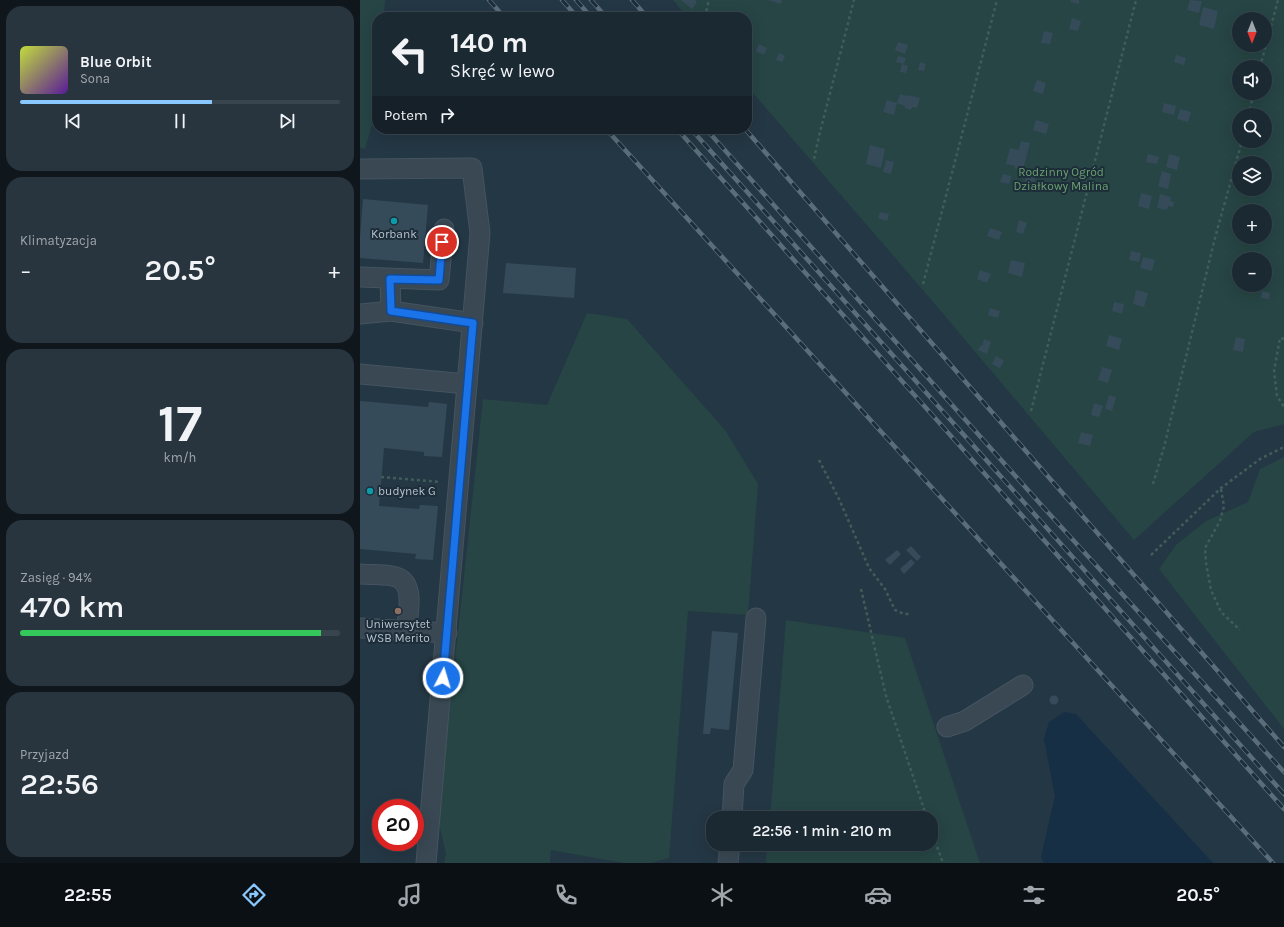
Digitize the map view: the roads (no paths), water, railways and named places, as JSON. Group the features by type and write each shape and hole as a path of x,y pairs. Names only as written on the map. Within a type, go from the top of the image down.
{"lane":[{"path":"360,169 472,168 480,233 447,633 426,863"},
{"path":"360,277 439,280 444,229"},
{"path":"390,279 391,311"},
{"path":"360,314 391,311 473,323"},
{"path":"360,374 467,384"},
{"path":"360,574 392,576 399,578 404,583 408,589 409,596 406,631"},
{"path":"732,811 734,784 743,770 756,618"},
{"path":"360,628 447,633"},
{"path":"947,727 965,721 1023,685"},
{"path":"728,863 729,851"}],"water":[{"path":"1064,712 1076,714 1213,863 1044,863 1041,857 1055,796 1044,739 1049,722"}],"railway":[{"path":"489,0 500,12"},
{"path":"562,0 573,12"},
{"path":"576,0 587,12"},
{"path":"591,0 602,12"},
{"path":"632,0 643,12"},
{"path":"611,134 1273,863"},
{"path":"681,134 1284,809"},
{"path":"695,134 1284,794"},
{"path":"710,134 1044,508 1284,772"},
{"path":"749,134 1284,747"}],"place":[{"name":"Korbank","path":"394,221"},
{"name":"budynek G","path":"370,491"},
{"name":"Uniwersytet WSB Merito","path":"398,611"}],"park label":[{"name":"Rodzinny Ogród Działkowy Malina","path":"1061,179"}]}
